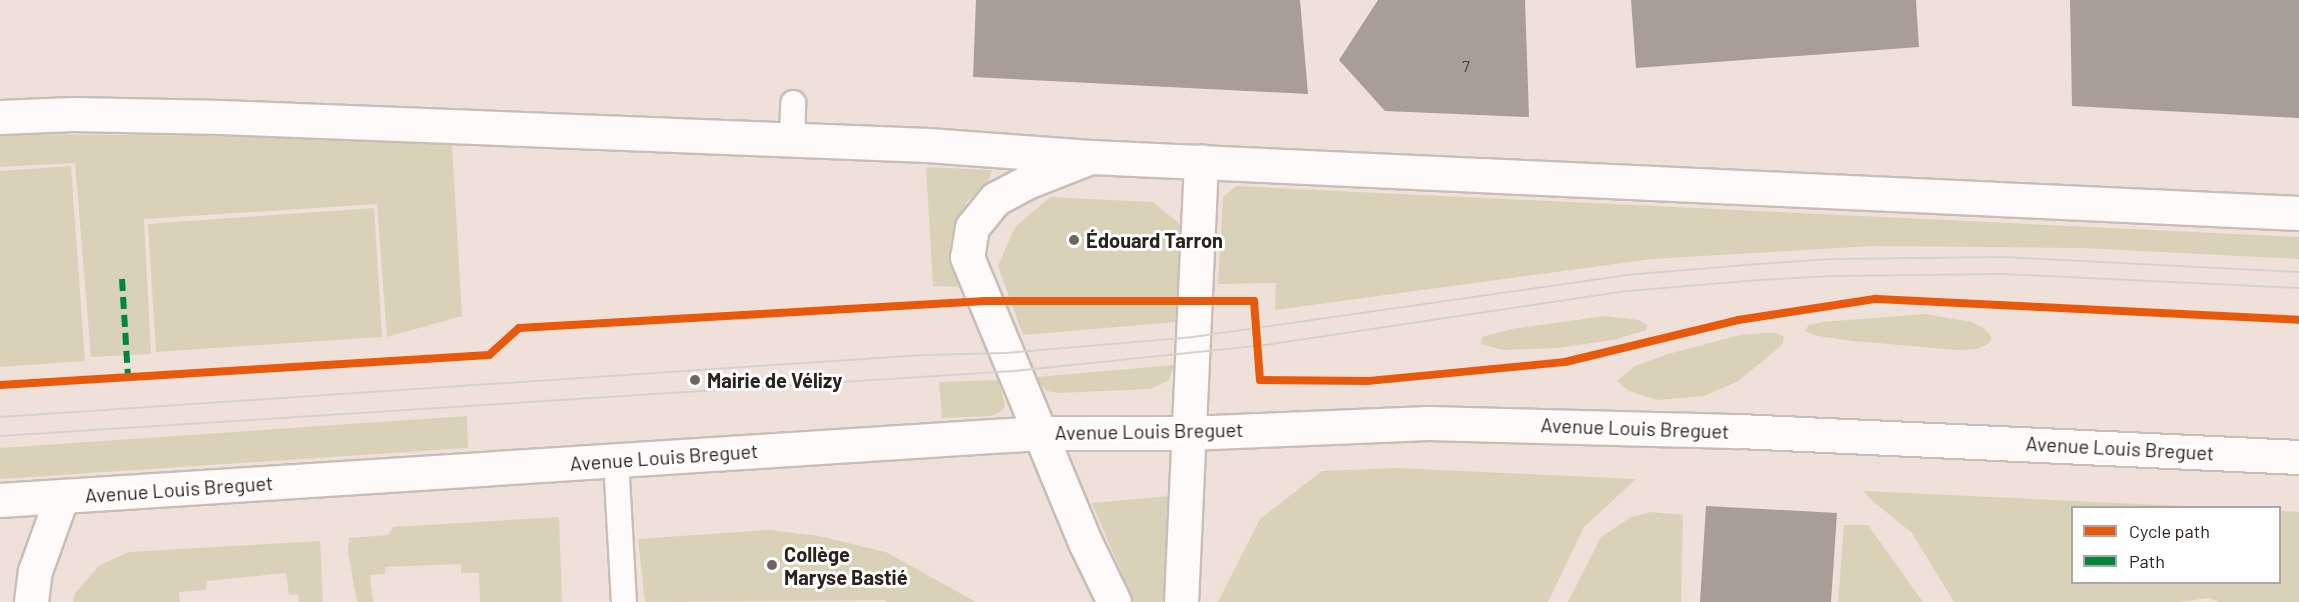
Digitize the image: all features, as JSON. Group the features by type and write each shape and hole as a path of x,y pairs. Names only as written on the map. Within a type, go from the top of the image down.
{"main road":[{"path":"14,116 221,117 792,139 927,145 1091,157 2299,213"},
{"path":"1091,157 1028,182 995,199 972,227 967,257 1040,433 1114,602"},
{"path":"1181,602 1201,161"},
{"name":"Avenue Louis Breguet","path":"0,500 1040,433 1188,433 1428,423 1751,431 2299,457"},
{"path":"31,602 35,571 62,496"}],"lane":[{"path":"792,139 793,103"},
{"path":"616,460 624,602"}],"shaded area":[{"path":"0,135 363,137 452,145 462,316 387,337 377,204 144,219 151,354 91,357 75,163 0,167"},
{"path":"71,166 85,361 0,367 0,171"},
{"path":"926,167 992,170 987,185 967,201 953,231 952,252 963,287 933,286"},
{"path":"1236,186 2299,237 2299,259 2081,248 1874,246 1652,259 1275,310 1276,283 1218,284 1223,197"},
{"path":"1050,197 1153,202 1182,226 1176,322 1023,335 998,266 1015,227"},
{"path":"374,208 382,337 156,352 148,224"},
{"path":"1925,314 1972,322 1985,329 1992,338 1988,344 1977,349 1957,350 1853,341 1818,336 1804,331 1809,325 1822,322"},
{"path":"1605,316 1639,320 1647,325 1647,330 1613,340 1557,348 1502,350 1481,344 1482,337 1511,329"},
{"path":"1777,333 1784,337 1782,345 1737,382 1704,396 1657,400 1629,391 1617,381 1635,366 1668,354 1740,335"},
{"path":"1174,365 1169,380 1151,389 1058,393 1047,391 1040,385 1037,377"},
{"path":"999,380 1005,407 1000,412 991,416 942,418 939,382"},
{"path":"467,416 468,448 0,479 0,448"},
{"path":"1397,468 1636,479 1584,527 1548,602 1218,602 1260,519 1322,471"},
{"path":"1864,491 2183,506 2071,506 2071,584 2281,584 2281,511 2299,512 2299,602 2220,602 2209,598 2179,602 1954,602 1912,533 1869,498"},
{"path":"1169,496 1165,602 1134,602 1092,503"},
{"path":"1651,512 1683,515 1681,602 1568,602 1601,537 1631,517"},
{"path":"559,517 562,602 480,602 479,573 461,573 461,564 385,567 385,574 370,575 373,602 357,602 348,552 349,538 388,535 393,527"},
{"path":"1844,525 1868,525 1923,602 1838,602"},
{"name":"Collège Maryse Bastié","path":"769,530 818,536 886,552 976,602 886,602 885,600 645,602 638,539"},
{"path":"320,541 323,602 299,602 298,594 289,595 286,573 207,581 206,590 179,592 180,602 73,602 75,593 100,565 129,552"}],"building":[{"path":"976,0 1300,0 1308,94 973,77"},
{"path":"1378,0 1525,0 1529,117 1385,111 1339,60"},
{"path":"1631,0 1916,0 1919,47 1636,68"},
{"path":"2070,0 2299,0 2299,118 2072,106"},
{"path":"1706,506 1837,513 1831,602 1700,602"}],"tram line":[{"path":"0,417 923,355 1006,353 1193,337 1626,275 1832,259 2003,257 2299,272"},
{"path":"0,436 1014,371 1258,346 1628,291 1759,280 1833,276 2003,274 2299,288"}],"marked path":[{"path":"122,279 128,378"}],"cycle path":[{"path":"0,385 489,355 519,328 985,301 1254,301 1260,380 1368,381 1565,362 1738,320 1876,299 2299,320"}],"place":[{"name":"Édouard Tarron","path":"1074,240"},
{"name":"Mairie de Vélizy","path":"695,380"},
{"name":"Collège Maryse Bastié","path":"772,565"}]}
